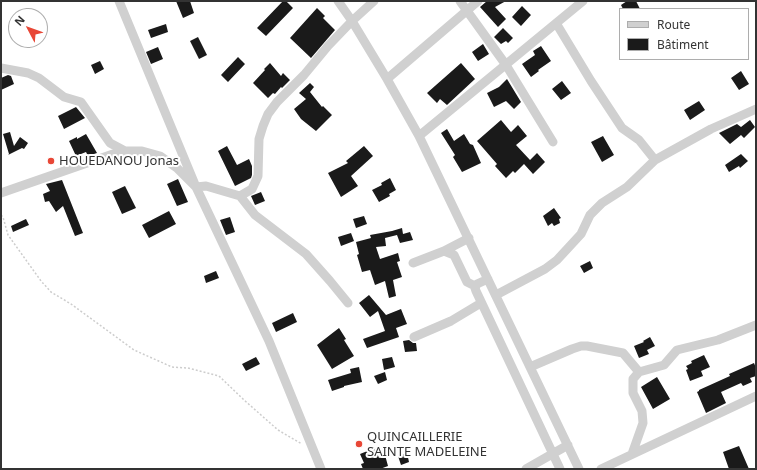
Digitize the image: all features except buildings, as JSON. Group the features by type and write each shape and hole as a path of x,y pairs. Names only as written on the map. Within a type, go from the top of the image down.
{"street":[{"path":"119,1 196,187 269,341 321,469"},
{"path":"338,1 352,21 387,79 419,136 579,469"},
{"path":"240,196 252,189 258,176 259,138 268,114 328,46 374,1"},
{"path":"460,1 506,65 553,142"},
{"path":"387,79 478,1"},
{"path":"419,136 583,1"},
{"path":"556,23 591,81 622,128 639,140 655,160"},
{"path":"1,68 28,73 39,78 64,96 81,102 110,143 125,151"},
{"path":"496,295 546,269 557,260 581,234 590,215 602,203 627,186 655,160 711,129 756,109"},
{"path":"1,193 125,151 142,151 160,156 177,168 196,187"},
{"path":"196,187 206,186 240,196 255,215 306,254 348,303"},
{"path":"413,263 444,251 469,238"},
{"path":"444,251 454,255 467,282 475,286 481,304 560,469"},
{"path":"475,286 488,279"},
{"path":"414,336 451,321 481,304"},
{"path":"632,454 643,423 642,411 633,393 633,379 639,372 664,365 677,350 718,340 756,325"},
{"path":"530,367 572,349 587,346 623,353 639,372"},
{"path":"601,469 756,396"},
{"path":"526,469 568,445"}],"path":[{"path":"1,215 3,217 8,235 41,281 51,292 71,304 134,350 172,367 188,368 219,376 278,430 313,450"}],"place":[{"name":"HOUEDANOU Jonas","path":"51,161"},
{"name":"QUINCAILLERIE SAINTE MADELEINE","path":"359,444"}]}
